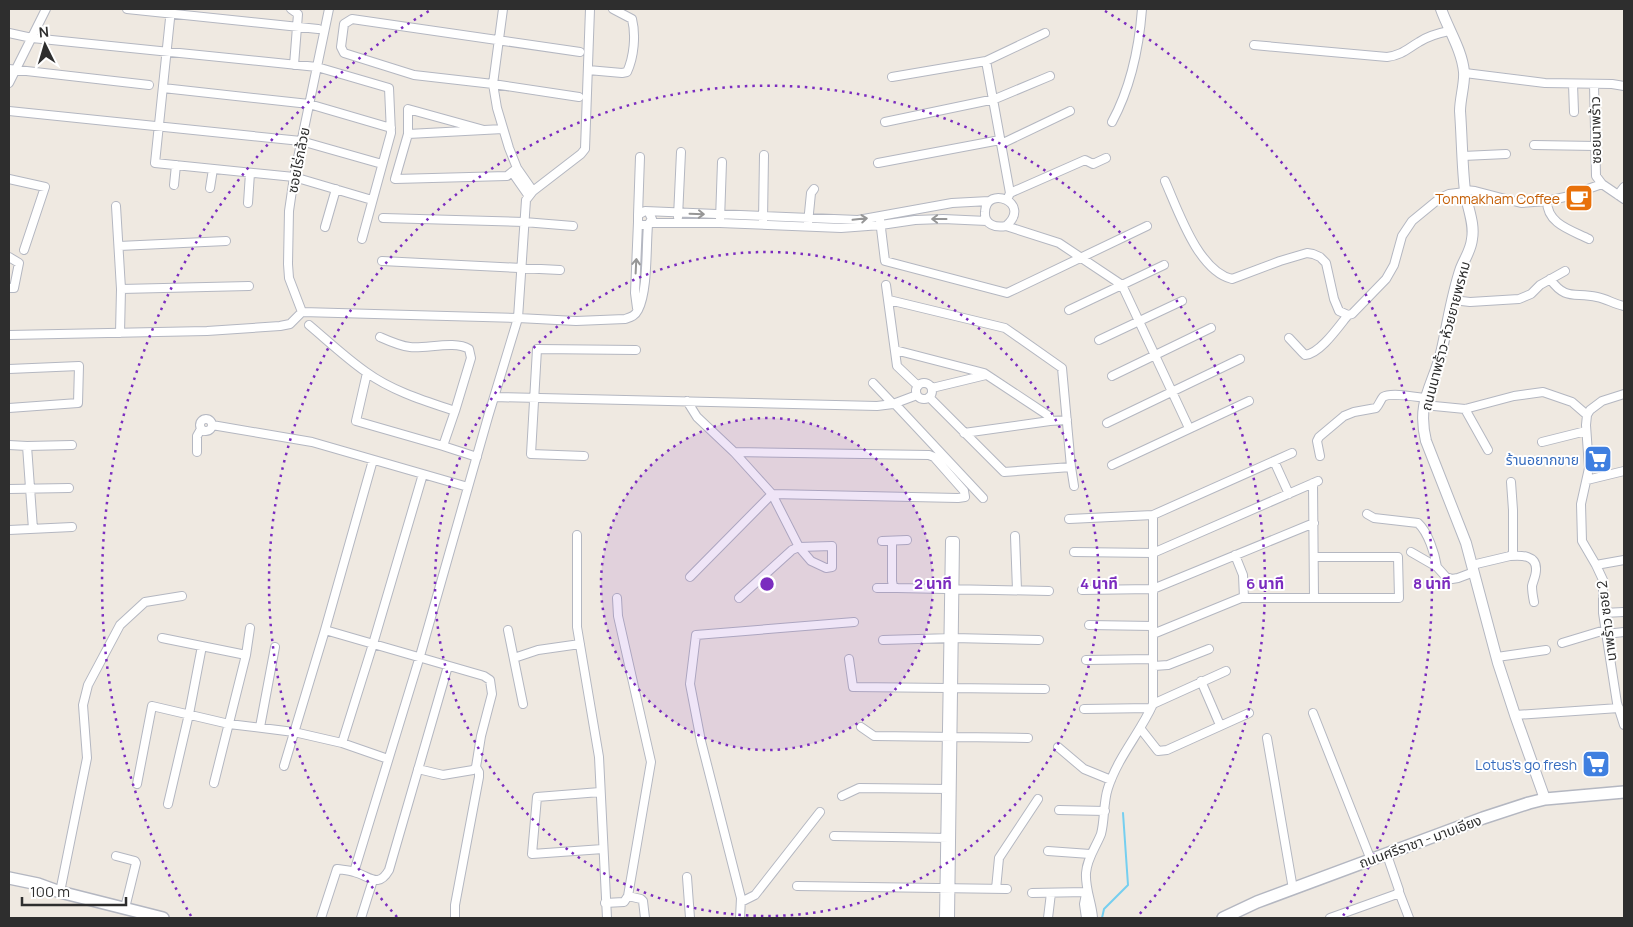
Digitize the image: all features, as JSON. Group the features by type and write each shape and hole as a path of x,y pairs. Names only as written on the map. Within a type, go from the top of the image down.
{"main road":[{"name":"ถนนศรีราชา - มาบเอียง","path":"1227,917 1257,902 1483,818 1545,799 1624,792"},
{"path":"9,878 38,884 147,916 163,918"}],"street":[{"path":"9,83 12,69 32,38 46,9"},
{"path":"127,9 171,11 318,29"},
{"path":"290,9 298,14 294,65"},
{"name":"ซอยไร่กล้วย","path":"302,312 289,278 289,211 301,141 329,9"},
{"path":"503,9 493,84 514,170 530,193"},
{"path":"354,872 420,656 518,318 526,200 530,193 581,154 584,149 590,9"},
{"path":"588,70 627,72 634,37 632,19 613,9"},
{"path":"1112,122 1118,112 1134,66 1142,9"},
{"name":"ถนนนาพร้าว-ห้วยยายพรหม","path":"1441,9 1460,57 1464,73 1460,104 1465,191 1472,239 1470,249 1461,268 1442,352 1424,402 1424,429 1426,441 1466,543 1497,657 1515,715 1545,799"},
{"path":"171,11 156,163 294,177 372,200"},
{"path":"579,97 493,84 414,75 344,53 341,47 344,24 352,19 580,52"},
{"path":"1254,45 1387,57 1398,56 1419,41 1449,31"},
{"path":"9,33 32,38 317,67 389,88 391,133 362,239"},
{"path":"892,77 986,61 1045,33"},
{"path":"986,61 1008,197 1014,207 1012,221 1006,226"},
{"path":"12,69 149,85"},
{"path":"1464,73 1545,83 1612,84 1624,86"},
{"path":"885,122 993,100 1050,76"},
{"path":"1573,84 1574,112"},
{"name":"ซอยนาพร้าว","path":"1594,84 1596,176 1602,184"},
{"path":"163,88 309,104 391,128"},
{"path":"484,130 408,109 408,134 396,179 507,176 514,170"},
{"path":"9,111 301,141 382,164"},
{"path":"878,163 1000,142 1070,111"},
{"path":"408,134 503,130"},
{"path":"1534,145 1596,146"},
{"path":"678,222 681,152"},
{"path":"1463,156 1506,154"},
{"path":"762,225 764,155"},
{"path":"638,310 635,293 640,157"},
{"path":"638,218 640,225 763,216 858,220 952,203 989,201 1008,197 1085,160 1093,164 1106,158"},
{"path":"720,219 722,162"},
{"path":"174,185 176,165"},
{"path":"210,188 213,169"},
{"path":"248,204 250,173"},
{"path":"9,180 45,187 24,250"},
{"path":"1165,181 1195,245 1212,267 1226,278 1232,279 1280,261 1313,254 1320,257 1326,263 1334,299 1339,311 1348,315"},
{"path":"1289,338 1306,355 1312,354 1326,342 1348,315 1352,314 1386,279 1394,266 1402,236 1412,221 1440,198 1465,191 1521,203 1547,201 1602,184 1621,197 1624,187"},
{"path":"325,226 336,189"},
{"path":"808,227 811,193 814,189"},
{"path":"987,222 984,215 985,207 989,201"},
{"path":"1547,201 1551,217 1564,227 1589,239"},
{"path":"116,206 121,289 120,333"},
{"path":"638,218 645,211 649,213 678,214 762,225 841,228 915,220 944,219 987,222 993,226 1006,226 1059,242 1122,284 1189,428"},
{"path":"9,335 207,331 280,326 290,324 302,312 576,321 626,319 632,317 638,310 643,293 649,224 652,219 649,213"},
{"path":"879,216 886,261 1007,293 1147,226"},
{"path":"383,218 524,222 574,226"},
{"path":"119,246 226,241"},
{"path":"9,257 19,263 14,288 9,288"},
{"path":"382,261 560,270"},
{"path":"1069,310 1164,265"},
{"path":"1453,300 1470,302 1519,299 1531,294 1540,285 1565,271"},
{"path":"1550,279 1565,294 1599,297 1616,305 1624,306"},
{"path":"886,285 897,366 918,386"},
{"path":"121,289 249,286"},
{"path":"889,300 1005,328 1062,368 1074,486"},
{"path":"1099,340 1182,301"},
{"path":"309,325 367,373 418,399 454,412"},
{"path":"1112,376 1211,328"},
{"path":"380,337 409,347 466,346 470,349 471,358 442,446"},
{"path":"584,456 531,454 537,349 636,350"},
{"path":"895,350 987,374 1049,416 1050,421"},
{"path":"1107,423 1240,359"},
{"path":"9,369 79,366 78,403 9,408"},
{"path":"367,373 356,421 477,457"},
{"path":"932,388 987,374"},
{"path":"873,383 983,498"},
{"path":"920,383 927,383 932,388 929,397 923,399 917,395 916,389 920,383"},
{"path":"1320,456 1316,441 1319,436 1344,416 1376,408 1382,398 1386,396 1395,395 1465,409 1514,396 1543,392 1572,402 1587,415 1590,410 1602,402 1624,394"},
{"path":"494,397 877,406 894,404 917,395"},
{"path":"929,397 1004,472 1071,467"},
{"path":"687,401 697,417 734,452 772,494 799,547 792,550 739,598"},
{"path":"1112,466 1249,401"},
{"path":"1465,409 1488,450"},
{"name":"นาพร้าว ซอย 2","path":"1587,415 1586,431 1589,468 1581,504 1582,541 1603,580 1603,613 1619,708 1624,725"},
{"path":"197,452 197,436 201,428 200,423 204,419 210,420 212,425 312,442 468,487"},
{"path":"964,433 1067,420"},
{"path":"1542,442 1586,431"},
{"path":"9,445 72,445"},
{"path":"27,446 33,529"},
{"path":"690,576 772,494 965,497 964,491 934,457 929,455 734,452"},
{"path":"1069,519 1153,515 1292,453"},
{"path":"284,766 373,460"},
{"path":"1274,461 1289,494"},
{"path":"1587,480 1624,471"},
{"path":"342,744 423,474"},
{"path":"1074,552 1153,553 1315,482 1314,598"},
{"path":"1510,556 1514,550 1511,482"},
{"path":"9,489 69,488"},
{"path":"1367,514 1374,518 1418,523 1426,534 1436,558 1437,568"},
{"path":"1093,918 1087,892 1086,874 1090,854 1098,841 1103,827 1107,790 1120,760 1152,706 1153,515"},
{"path":"1082,590 1153,589 1314,524"},
{"path":"9,530 72,528"},
{"path":"577,535 577,627 599,757 607,918"},
{"path":"1015,536 1017,590"},
{"path":"882,541 907,540"},
{"path":"892,541 892,582 893,586 897,588"},
{"path":"944,918 947,888 952,589 955,542 950,541 952,589"},
{"path":"1411,552 1437,568 1446,577 1452,578 1510,556 1533,559 1536,564 1532,586 1534,602"},
{"path":"1234,555 1243,575 1244,598"},
{"path":"1089,625 1153,630 1244,598 1399,598 1398,557 1314,557"},
{"path":"1596,565 1624,560"},
{"path":"877,588 1049,591"},
{"path":"60,892 87,758 83,705 88,685 120,625 145,602 182,596"},
{"path":"606,903 624,902 628,896 651,762 618,616 617,598"},
{"path":"1603,613 1624,612"},
{"path":"740,918 741,902 700,740 690,684 696,635 854,622"},
{"path":"214,783 246,655 250,628"},
{"path":"325,630 420,656 484,676 490,680 492,694 481,736 476,767 479,777 455,905 455,918"},
{"path":"508,630 523,704"},
{"path":"1562,643 1606,632 1624,632"},
{"path":"162,638 246,655"},
{"path":"883,640 951,638 1039,640"},
{"path":"514,658 538,650 580,644"},
{"path":"168,804 189,714 202,646"},
{"path":"260,727 275,647"},
{"path":"1086,660 1168,665 1209,649"},
{"path":"1497,657 1546,650"},
{"path":"850,659 853,687 1045,689"},
{"path":"321,918 337,869 354,872 373,880 385,877 389,870 448,666"},
{"path":"1084,709 1152,706 1201,681 1226,671"},
{"path":"1201,681 1220,725"},
{"path":"1616,691 1624,690"},
{"path":"136,784 152,706 229,724 294,732 342,744 388,759"},
{"path":"1515,715 1619,708"},
{"path":"1140,728 1158,751 1167,750 1249,712"},
{"path":"1314,714 1371,860"},
{"path":"860,727 874,736 1028,738"},
{"path":"1266,738 1292,889"},
{"path":"1058,747 1084,769 1112,780"},
{"path":"418,769 443,775 473,770 476,767"},
{"path":"842,796 859,788 949,789"},
{"path":"600,792 537,797 532,854 603,849"},
{"path":"996,889 999,858 1038,800"},
{"path":"1059,810 1105,811"},
{"path":"741,902 755,895 820,812"},
{"path":"834,836 948,838"},
{"path":"1048,851 1090,854"},
{"path":"1386,855 1408,918"},
{"path":"116,856 135,861 136,863 125,908"},
{"path":"687,877 690,918"},
{"path":"361,918 373,880"},
{"path":"797,886 1007,889"},
{"path":"947,888 950,918"},
{"path":"1032,893 1087,892"},
{"path":"1086,918 1084,904 1087,892"},
{"path":"1330,918 1399,892"},
{"path":"1048,918 1051,893"},
{"path":"628,896 643,901 644,918"}],"waterway":[{"path":"1102,918 1104,909 1128,885 1123,813"}],"place":[{"name":"Tonmakham Coffee","path":"1579,198"},
{"name":"ร้านอยากขาย","path":"1598,459"},
{"name":"Lotus's go fresh","path":"1596,764"}]}
